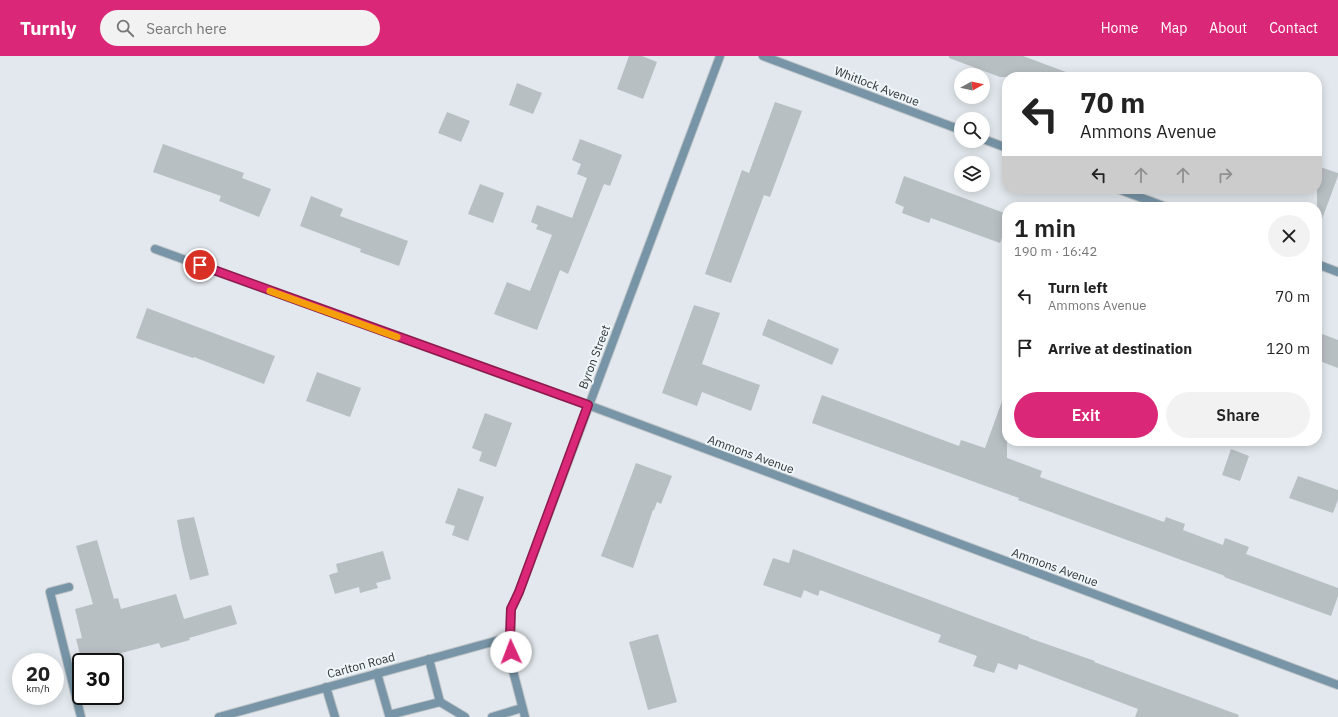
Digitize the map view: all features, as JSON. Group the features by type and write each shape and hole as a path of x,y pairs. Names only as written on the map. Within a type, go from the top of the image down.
{"street":[{"name":"Byron Street","path":"525,717 512,667 510,637 511,609 519,592 720,56"},
{"name":"Whitlock Avenue","path":"763,56 954,127"},
{"path":"990,142 1002,146"},
{"path":"1131,194 1153,202"},
{"name":"Ammons Avenue","path":"155,249 588,405 1338,685"},
{"path":"1322,266 1338,272"},
{"path":"69,587 50,592 81,717"},
{"name":"Carlton Road","path":"218,717 510,637"},
{"path":"429,659 440,702 465,717"},
{"path":"377,673 390,715 440,702"},
{"path":"326,687 335,717"},
{"path":"492,717 522,708"}],"building":[{"path":"629,56 642,56 657,62 643,99 617,89"},
{"path":"949,56 1023,56 1066,72 1002,72 1002,77 1000,77 990,73 990,68 976,68 949,58"},
{"path":"517,83 542,93 533,114 509,105"},
{"path":"775,102 802,111 770,197 764,195 731,283 705,274 742,170 749,173"},
{"path":"447,112 470,121 461,142 438,133"},
{"path":"580,139 622,155 610,186 604,184 568,274 560,270 537,330 494,314 507,282 530,291 552,235 536,229 538,225 531,222 537,205 572,218 587,178 577,174 581,164 572,160"},
{"path":"163,144 244,173 242,178 271,189 259,217 219,201 221,196 153,172"},
{"path":"1322,168 1338,173 1322,219 1322,202 1317,202 1317,194 1322,194"},
{"path":"904,176 1002,212 1002,238 1000,243 931,218 929,223 902,213 904,207 895,203"},
{"path":"480,184 504,193 493,223 468,214"},
{"path":"311,196 343,209 340,216 408,241 399,266 360,252 361,249 300,226"},
{"path":"694,305 720,313 702,364 760,385 751,411 702,392 697,406 662,393"},
{"path":"147,308 275,356 264,384 194,357 193,358 136,338"},
{"path":"768,319 839,349 832,365 762,335"},
{"path":"1322,334 1338,340 1338,368 1322,362"},
{"path":"317,372 361,388 350,417 306,401"},
{"path":"822,395 959,446 961,440 985,448 1002,401 1002,446 1007,446 1007,458 1042,471 1040,477 1164,522 1166,517 1185,524 1183,530 1223,545 1225,538 1249,547 1246,554 1338,588 1338,596 1331,616 1018,500 1019,498 812,423"},
{"path":"485,413 512,423 496,467 479,461 482,452 472,448"},
{"path":"1231,449 1249,456 1240,481 1222,475"},
{"path":"636,463 672,476 661,504 657,502 653,510 633,568 601,556"},
{"path":"1298,476 1338,490 1338,500 1333,513 1289,498"},
{"path":"458,488 484,497 468,541 452,535 455,526 445,523"},
{"path":"194,517 209,575 190,580 177,520"},
{"path":"97,540 114,599 118,598 121,609 176,594 184,619 231,605 237,624 161,648 159,643 122,653 80,653 76,639 82,638 75,609 93,604 76,546"},
{"path":"793,549 1239,715 1238,717 1135,717 1138,709 1019,664 1017,670 998,663 994,673 973,666 977,656 938,642 941,635 820,590 818,596 804,590 801,598 763,585 773,558 789,563"},
{"path":"383,551 391,579 376,583 378,588 360,593 359,587 335,594 329,575 338,572 336,564"},
{"path":"658,634 677,702 648,710 629,642"}],"slow traffic":[{"path":"270,291 397,337"}],"route":[{"path":"200,265 588,405 519,592 511,609 511,652"}]}
